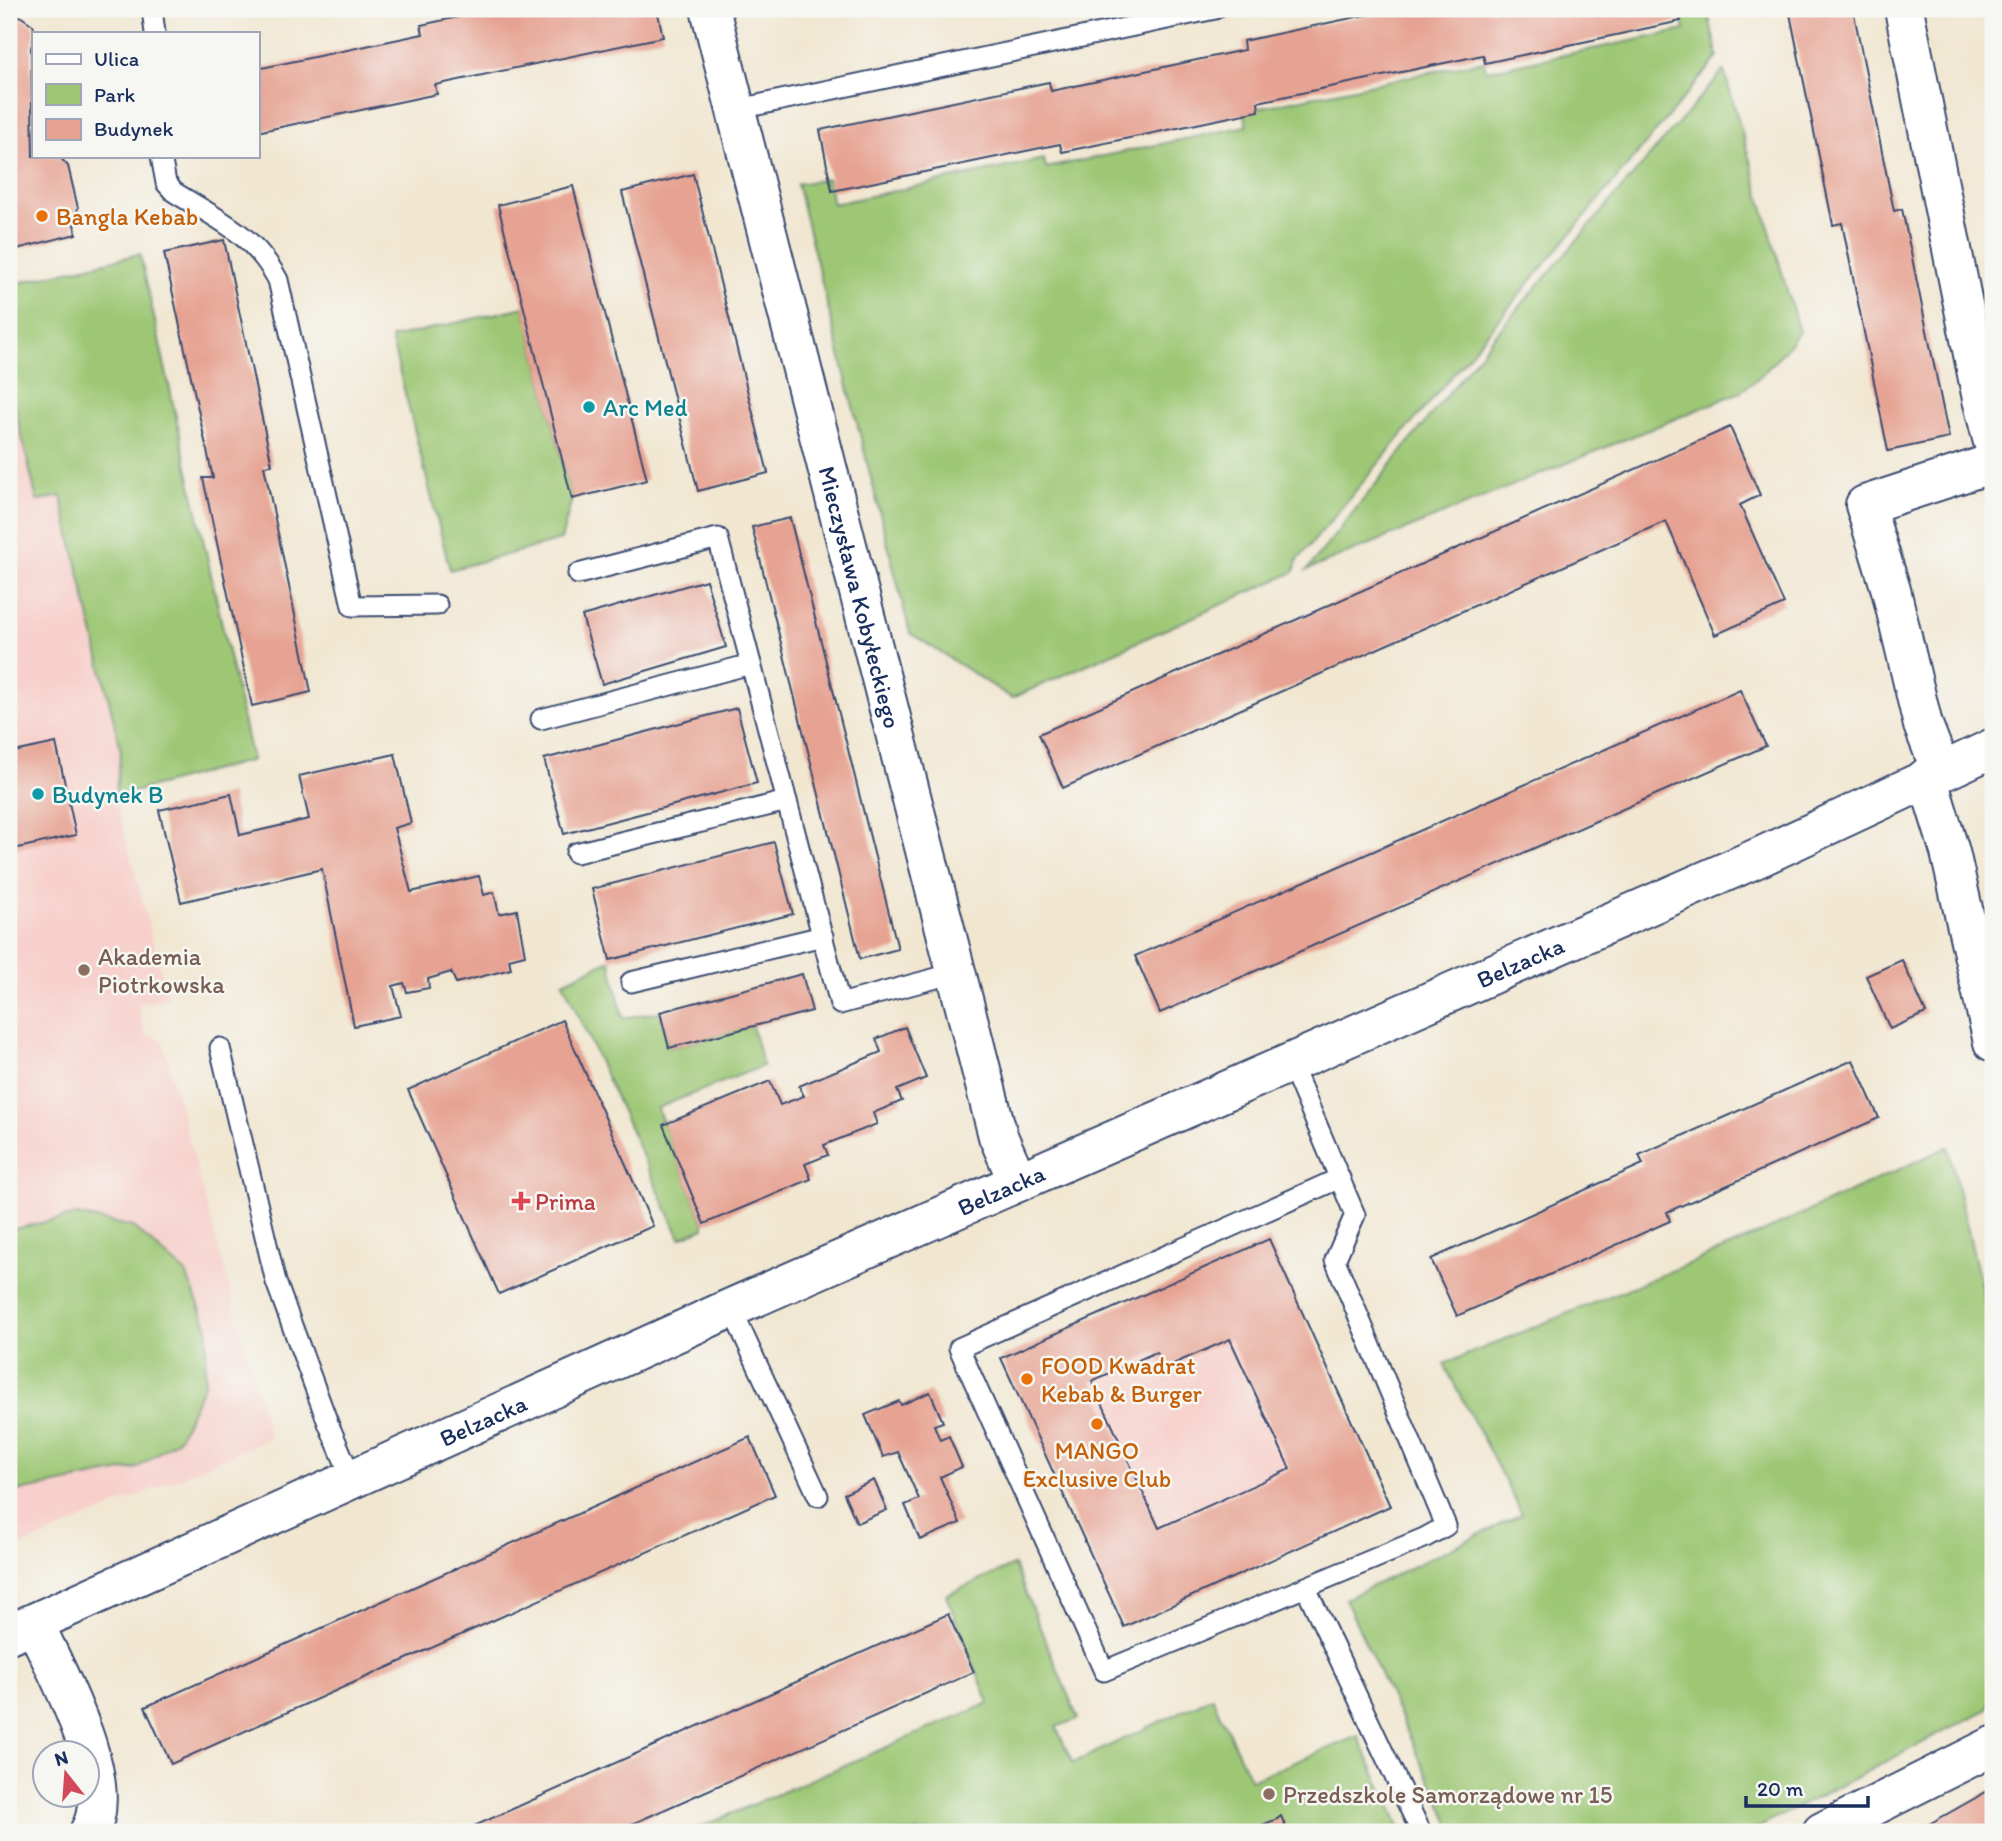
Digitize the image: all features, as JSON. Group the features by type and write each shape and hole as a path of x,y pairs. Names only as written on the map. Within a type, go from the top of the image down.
{"street":[{"name":"Mieczysława Kobyłeckiego","path":"710,9 955,973 998,1136 1018,1182"},
{"path":"1904,9 1982,399 1993,442"},
{"path":"1993,463 1865,505 1891,590 1993,1042"},
{"name":"Belzacka","path":"22,1628 353,1481 731,1308 1764,855 1993,748"},
{"path":"22,1628 80,1723 97,1788 97,1819 89,1832"},
{"path":"1822,1832 1993,1746"}],"lane":[{"path":"152,9 155,32"},
{"path":"734,110 1215,9"},
{"path":"161,158 166,183 174,191 242,232 267,258 278,280 352,606 437,605"},
{"path":"578,574 718,538 840,1004 955,973"},
{"path":"541,719 751,664"},
{"path":"576,853 787,801"},
{"path":"631,982 823,936"},
{"path":"220,1048 276,1282 328,1423 353,1481"},
{"path":"1290,1061 1340,1178 1355,1215 1335,1260 1446,1526 1424,1538 1104,1671 959,1348 1340,1178"},
{"path":"731,1308 818,1496"},
{"path":"1306,1588 1420,1832"}],"shaded area":[{"name":"Akademia Piotrkowska","path":"9,381 37,500 61,495 121,751 115,797 168,998 138,1004 141,1019 145,1034 162,1040 270,1438 9,1552"},
{"path":"1230,1339 1290,1469 1159,1528 1092,1381 1156,1352"}],"green space":[{"path":"1681,9 1707,9 1718,57 1297,561 1294,572 1012,698 910,633 797,184 827,179 833,204 1044,159 1046,168 1247,126 1244,111 1484,61 1486,71 1685,30"},
{"path":"1724,70 1799,332 1785,349 1764,373 1738,393 1307,570 1491,340"},
{"path":"140,254 252,760 115,797 121,751 61,496 37,501 9,381 9,285"},
{"path":"524,307 572,499 561,540 450,570 391,338"},
{"path":"610,960 623,1018 660,1012 669,1048 752,1026 763,1066 657,1108 704,1224 704,1228 680,1238 563,982"},
{"path":"1948,1147 1993,1335 1993,1696 1986,1710 1750,1832 1454,1832 1345,1599 1522,1514 1444,1364 1732,1246"},
{"path":"77,1215 133,1227 186,1273 208,1328 204,1385 178,1439 137,1468 9,1493 9,1230"},
{"path":"1014,1565 1078,1719 1056,1727 1073,1763 1212,1697 1251,1780 1358,1736 1402,1832 689,1832 989,1703 946,1595"}],"building":[{"path":"496,9 657,9 663,37 435,85 437,94 259,132 259,69 423,34 421,25"},
{"path":"1394,9 1679,9 1681,21 1485,63 1483,55 1258,102 1259,111 1062,152 1060,144 832,191 820,130 1049,82 1051,91 1244,50 1243,41"},
{"path":"1789,9 1853,9 1894,211 1902,209 1949,438 1888,451 1842,223 1833,225"},
{"path":"20,16 33,25 35,32 32,32 31,48 32,158 61,158 68,166 78,208 74,224 76,234 9,251 9,19"},
{"path":"693,174 768,473 698,491 622,192"},
{"name":"Arc Med","path":"573,186 647,480 572,499 498,205"},
{"path":"224,240 272,465 264,466 311,692 252,706 203,478 213,478 164,253"},
{"path":"1730,427 1760,495 1740,505 1784,604 1715,635 1666,521 1063,788 1039,734"},
{"path":"790,518 898,949 860,959 752,527"},
{"path":"706,580 726,647 602,684 582,616"},
{"path":"1740,690 1766,746 1160,1013 1135,956"},
{"path":"737,708 757,783 564,834 544,759"},
{"name":"Budynek B","path":"56,743 76,835 9,850 9,753"},
{"path":"395,754 411,823 394,828 411,892 479,876 484,895 494,892 499,914 517,910 525,955 509,959 511,969 456,983 451,972 428,979 429,988 407,992 404,983 393,986 401,1016 354,1026 322,869 181,902 159,810 231,794 240,835 309,819 299,776"},
{"path":"774,842 793,914 610,960 592,889"},
{"path":"1902,960 1926,1013 1890,1029 1866,976"},
{"path":"802,974 812,1011 669,1048 660,1012"},
{"path":"562,1020 653,1226 499,1294 408,1090"},
{"path":"905,1027 926,1078 897,1090 902,1101 873,1113 877,1124 824,1145 828,1155 805,1164 811,1179 704,1224 663,1125 770,1081 780,1105 804,1096 799,1086 881,1052 876,1039"},
{"path":"1853,1060 1879,1118 1667,1212 1670,1221 1457,1316 1431,1259 1643,1164 1639,1155"},
{"path":"1269,1239 1390,1506 1124,1627 1001,1358","holes":["1230,1339 1290,1469 1159,1528 1092,1381 1156,1352 1164,1368"]},
{"path":"930,1392 943,1422 934,1425 940,1440 949,1436 962,1467 940,1477 960,1523 920,1540 905,1505 919,1499 898,1452 883,1457 865,1415 899,1401 901,1405"},
{"path":"750,1437 775,1495 171,1764 145,1707"},
{"path":"874,1480 887,1510 857,1523 844,1494"},
{"path":"948,1614 974,1672 614,1832 461,1832"},
{"path":"1993,1788 1993,1832 1915,1832 1956,1809"},
{"path":"1281,1816 1288,1832 1245,1832 1277,1819"}],"place":[{"name":"Bangla Kebab","path":"42,216"},
{"name":"Arc Med","path":"589,407"},
{"name":"Budynek B","path":"38,794"},
{"name":"Akademia Piotrkowska","path":"84,970"},
{"name":"Prima","path":"521,1201"},
{"name":"FOOD Kwadrat Kebab & Burger","path":"1027,1379"},
{"name":"MANGO Exclusive Club","path":"1097,1424"},
{"name":"Przedszkole Samorządowe nr 15","path":"1269,1794"}]}
